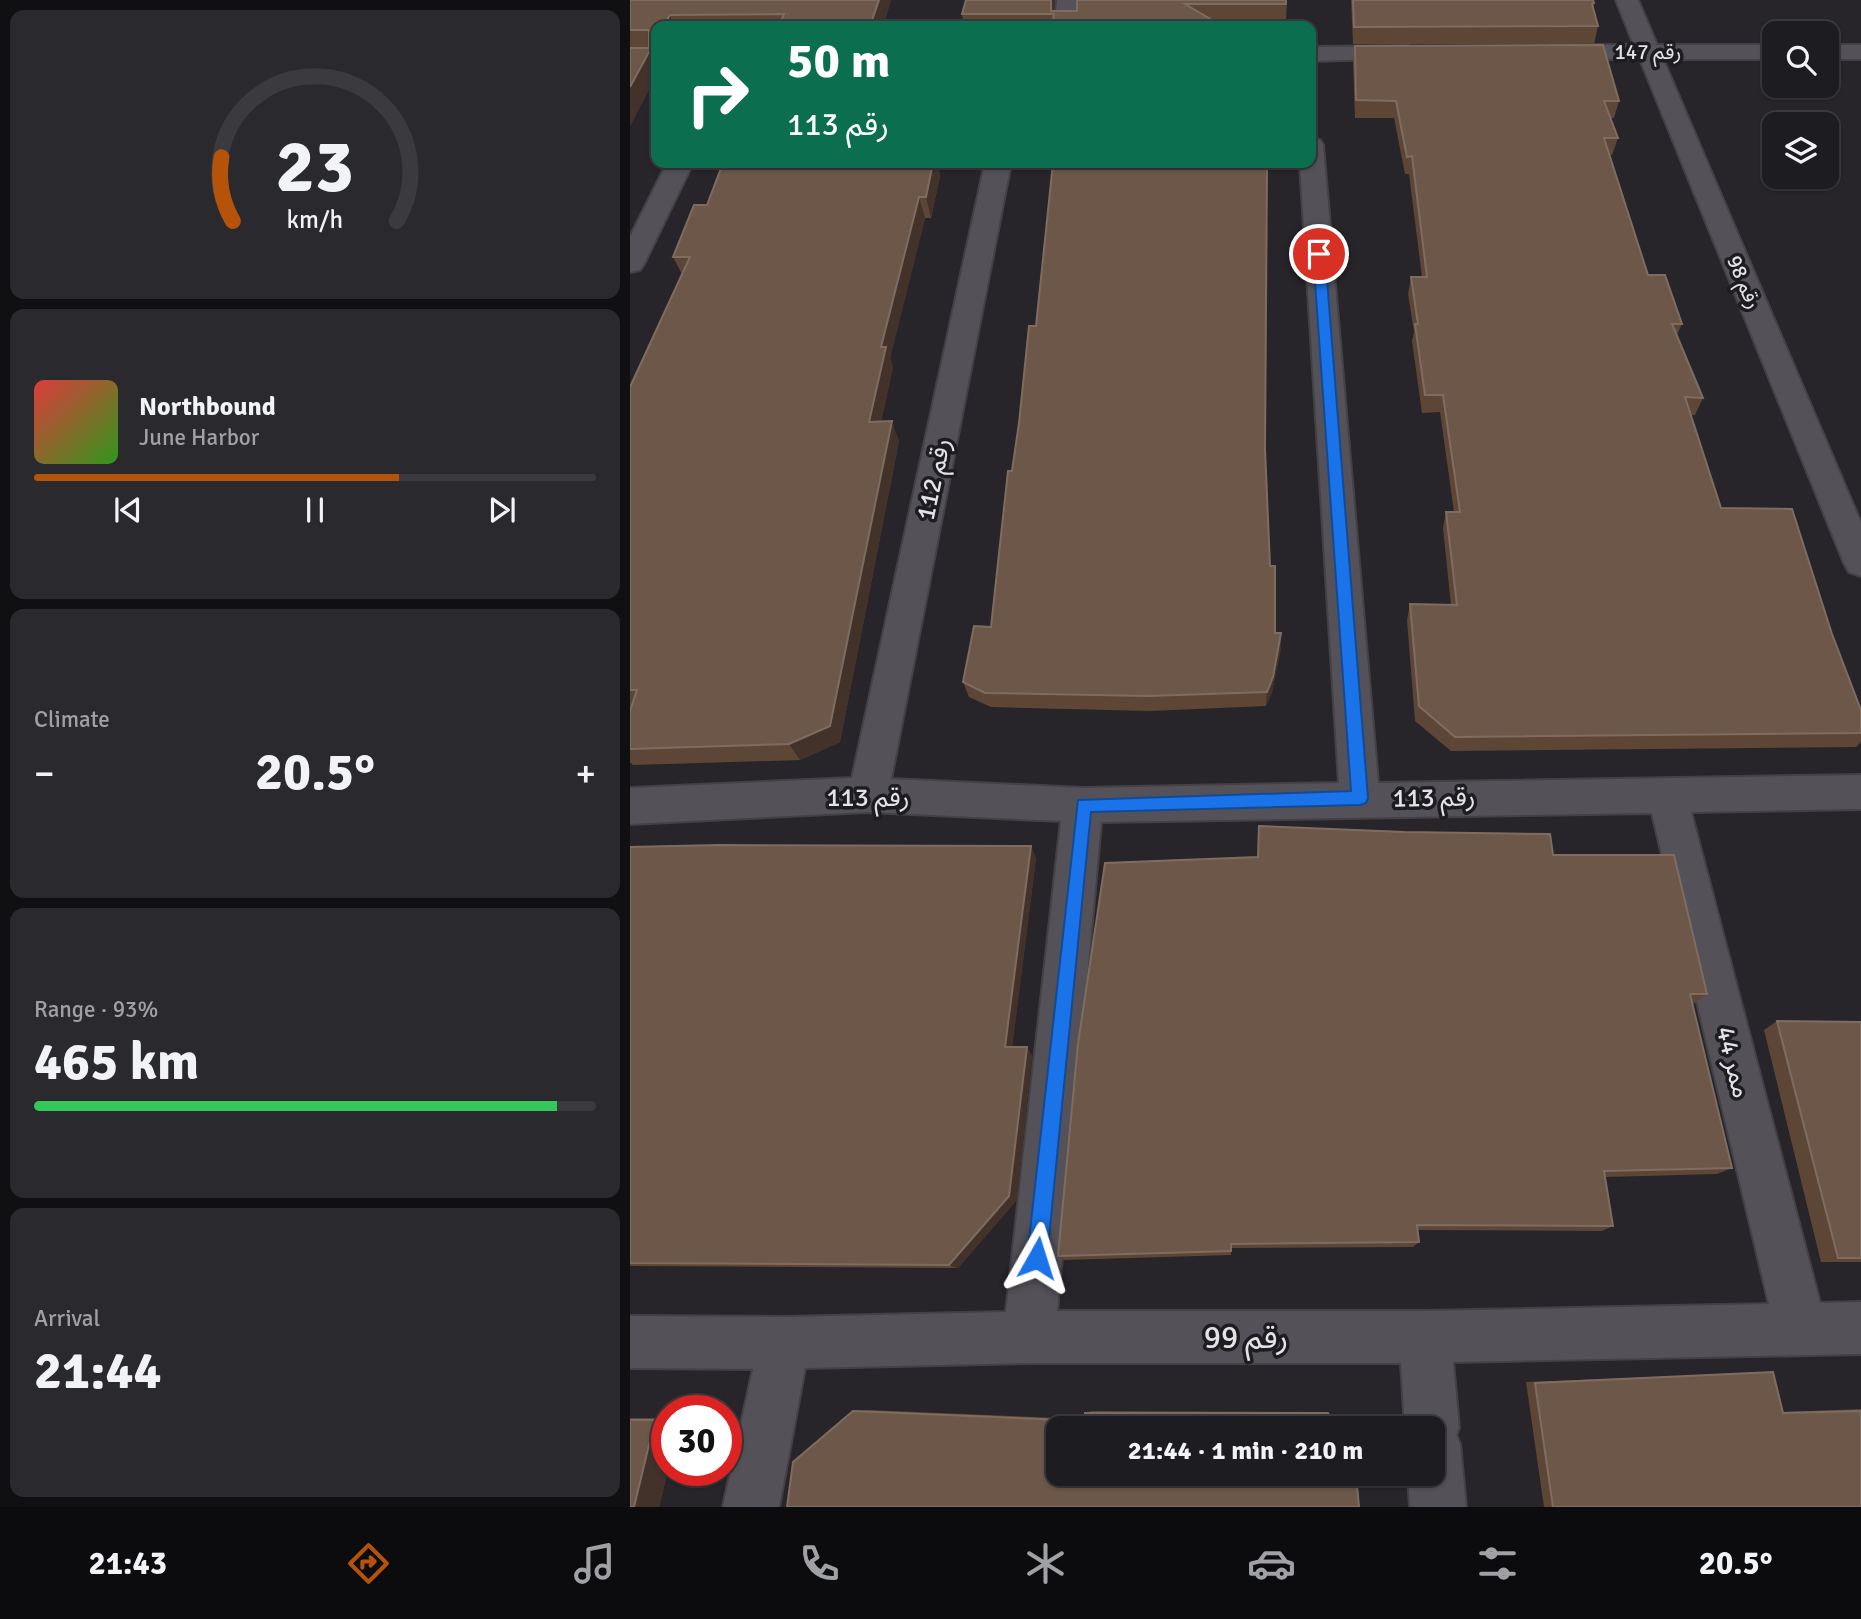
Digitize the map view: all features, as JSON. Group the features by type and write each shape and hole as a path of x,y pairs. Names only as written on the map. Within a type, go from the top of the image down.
{"street":[{"path":"1066,21 1068,0"},
{"name":"رقم 98","path":"1627,0 1861,563"},
{"path":"1839,52 1861,51"},
{"name":"رقم 147","path":"1527,52 1762,52"},
{"path":"1316,54 1432,53"},
{"path":"630,264 678,168"},
{"name":"رقم 112","path":"868,795 997,168"},
{"path":"1313,168 1360,798"},
{"name":"رقم 113","path":"630,806 868,795 1083,805 1360,798 1861,792"},
{"name":"ممر 44","path":"1667,794 1801,1329"},
{"path":"1029,1337 1083,805"},
{"name":"رقم 99","path":"630,1342 784,1343 1029,1337 1425,1337 1861,1328"},
{"path":"1425,1337 1431,1416"},
{"path":"751,1507 784,1343"},
{"path":"1436,1486 1438,1507"}],"building":[{"path":"630,0 879,0 872,21 781,21 784,14 670,15 666,21 651,21 651,48 630,87 630,48 649,48 649,30 630,30"},
{"path":"966,0 1051,0 1051,11 1077,11 1077,0 1286,0 1286,4 1185,4 1214,21 1053,21 1054,14 962,14"},
{"path":"1353,0 1593,0 1598,26 1354,27"},
{"path":"1603,45 1619,101 1604,101 1618,138 1604,138 1648,275 1665,275 1682,324 1672,324 1703,398 1685,397 1721,508 1792,509 1832,634 1861,710 1861,733 1455,737 1419,706 1410,604 1457,605 1446,512 1460,512 1443,395 1425,395 1415,324 1418,324 1411,277 1427,277 1412,156 1407,157 1396,101 1356,100 1355,46"},
{"path":"721,168 932,168 926,197 919,197 881,347 886,347 869,422 892,421 830,726 789,744 630,749 630,711 637,690 630,690 630,387 690,257 673,257 694,205 707,205"},
{"path":"1052,168 1267,168 1265,449 1270,566 1275,566 1275,633 1281,633 1273,677 1267,692 1148,696 985,693 963,682 974,626 991,627 1008,471 1012,471 1019,423 1029,326 1036,326"},
{"path":"1259,826 1550,834 1553,855 1674,855 1707,994 1690,994 1732,1168 1604,1171 1613,1226 1417,1225 1419,1242 1231,1244 1231,1251 1058,1256 1078,1044 1105,863 1258,857"},
{"path":"1031,846 1005,1047 1027,1047 1009,1196 949,1265 630,1263 630,847"},
{"path":"1777,1021 1861,1022 1861,1258 1838,1258"},
{"path":"1773,1372 1783,1413 1861,1411 1861,1507 1553,1507 1535,1383"},
{"path":"853,1411 1046,1419 1046,1486 1357,1486 1359,1507 787,1507 793,1462"},
{"path":"1085,1413 1328,1413 1330,1416 1085,1416"},
{"path":"630,1420 651,1420 651,1437 634,1507 630,1507"}],"route":[{"path":"1037,1258 1083,805 1360,798 1319,254"}]}
